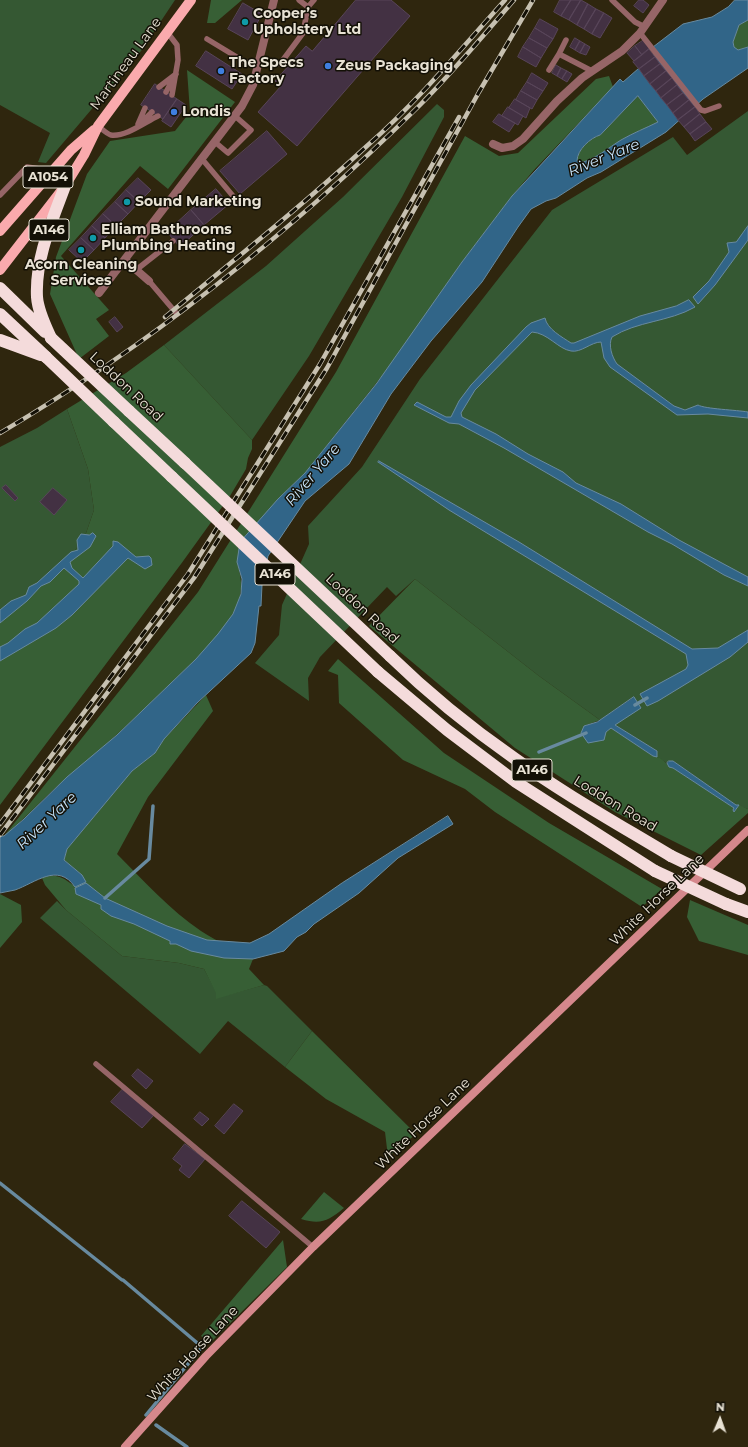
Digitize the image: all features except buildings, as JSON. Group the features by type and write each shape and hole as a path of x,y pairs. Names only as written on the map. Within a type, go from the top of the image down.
{"highway":[{"name":"A146","path":"51,338 42,319 37,297 39,269 46,240 65,186"},
{"name":"Loddon Road","path":"0,288 51,338 390,656 458,715 514,758 567,794 671,856 744,890"},
{"name":"A146","path":"0,314 378,672 447,730 516,782 654,871 726,904 748,912"},
{"name":"A146","path":"0,340 46,357"}],"main road":[{"name":"Martineau Lane","path":"0,270 65,186 84,155 98,126 191,0"},
{"name":"Martineau Lane","path":"0,231 71,150 98,126"}],"street":[{"path":"99,293 126,260 235,116 253,85 274,0"},
{"path":"493,144 502,148 513,146 523,139 557,101 592,71 622,51 643,30 663,0"},
{"path":"126,260 149,281"},
{"name":"White Horse Lane","path":"125,1447 206,1356 313,1246 748,830"}],"lane":[{"path":"299,0 308,8"},
{"path":"280,64 303,33 308,8 314,0"},
{"path":"612,0 643,30 653,48 697,105 706,111 719,106"},
{"path":"167,32 177,45 178,60 172,96"},
{"path":"208,39 245,62 259,65"},
{"path":"550,70 566,40"},
{"path":"559,54 592,71"},
{"path":"159,87 176,74"},
{"path":"166,92 176,74"},
{"path":"137,126 145,108"},
{"path":"137,126 152,112"},
{"path":"98,126 110,135 124,132 158,116"},
{"path":"215,142 228,153 251,130 235,116"},
{"path":"202,159 238,202"},
{"path":"0,195 27,167 54,171"},
{"path":"136,270 173,241"},
{"path":"149,281 177,314"},
{"path":"96,1064 313,1246"}],"green space":[{"path":"0,0 175,0 141,51 46,163 38,162 50,133 0,105"},
{"path":"211,0 242,0 215,23 207,23"},
{"path":"748,20 748,47 738,50 734,48 733,42 739,25"},
{"path":"187,70 235,102 168,189 140,166 61,256 109,310 96,319 109,336 79,359 50,294 56,257 87,174 110,141 175,131 190,112"},
{"path":"609,76 613,87 534,170 512,196 462,262 393,362 305,473 278,499 237,562 241,582 239,601 227,624 213,642 134,719 96,754 61,783 4,836 198,592 336,372 465,136 499,156 518,153 596,79"},
{"path":"638,96 658,122 630,135 587,161 580,163 577,161 579,153 585,145 600,135"},
{"path":"437,104 444,110 444,117 402,197 309,356 252,440 164,345 266,266 343,197"},
{"path":"748,111 748,809 736,805 673,761 669,761 667,763 657,757 657,751 615,725 634,697 600,720 539,676 415,579 396,596 387,587 320,657 308,678 309,701 255,663 279,635 282,605 309,544 308,526 362,467 420,379 552,210 673,137 687,155"},
{"path":"164,345 252,440 252,449 248,458 246,469 230,496 181,564 0,805 0,616 67,562 85,536 94,510 88,469 67,409 126,373"},
{"path":"67,409 88,469 94,510 85,536 67,562 0,616 0,447 37,428"},
{"path":"415,579 539,676 600,720 584,726 606,732 611,728 653,756 658,757 669,767 673,768 734,808 734,812 739,805 748,809 748,813 701,855 615,812 515,748 369,626"},
{"path":"338,659 444,753 549,823 662,889 642,907 495,812 465,789 403,760 339,703 338,675 328,671"},
{"path":"206,695 213,711 148,797 117,854 158,895 190,923 214,939 253,959 249,969 264,985 216,999 216,993 204,969 179,963 122,956 66,910 45,885 42,878 55,876 73,885 82,875 64,860 67,849 132,771 155,753 164,739"},
{"path":"0,894 21,905 22,922 0,948"},
{"path":"690,900 748,925 748,955 699,941 687,917"},
{"path":"57,901 122,956 179,963 204,969 217,993 216,998 264,985 267,986 312,1031 285,1067 228,1021 200,1054 40,918"},
{"path":"312,1031 416,1134 388,1157 385,1132 326,1099 285,1067"},
{"path":"324,1192 344,1208 324,1221 314,1222 301,1219"},
{"path":"283,1240 287,1267 210,1343 201,1336"}],"water":[{"name":"River Yare","path":"735,0 748,0 748,20 739,25 733,42 734,47 738,50 748,47 748,68 703,99 666,132 601,172 587,178 556,198 546,201 531,209 482,282 431,341 391,394 349,464 305,501 268,556 262,585 261,606 259,606 255,643 251,653 197,703 164,739 155,753 132,771 67,849 64,860 82,875 86,882 75,887 61,876 46,876 15,890 0,893 0,836 4,836 24,819 67,777 117,735 196,659 218,634 233,614 241,594 242,579 237,562 240,542 278,499 305,473 377,383 462,262 512,196 620,79 623,82 654,55 653,47 683,24 712,17 728,7","holes":["638,96 658,122 626,137 591,159 580,163 577,161 579,153 585,145 600,135"]},
{"path":"748,226 748,240 715,285 698,304 693,297 709,281 729,252 727,243 736,242"},
{"path":"689,300 695,307 675,316 632,328 612,337 611,351 617,364 674,406 685,410 698,405 707,408 748,412 748,418 708,414 677,415 610,367 604,358 601,342 571,351 566,350 543,335 532,332 475,390 461,413 462,417 496,434 528,454 563,472 576,483 621,504 679,540 748,577 748,586 724,575 504,448 459,424 449,423 414,405 417,402 446,417 451,417 459,401 471,385 531,323 545,318 546,322 555,332 571,343 574,343 640,316 676,306"},
{"path":"379,461 519,542 692,649 718,648 748,630 748,642 730,657 658,701 647,706 640,694 686,669 688,665 686,654 449,510 378,462"},
{"path":"93,533 96,536 90,547 70,562 72,568 83,578 113,546 113,541 118,542 136,557 149,556 151,558 152,565 145,569 128,558 72,615 56,628 0,661 0,647 8,643 25,629 37,623 79,584 79,581 64,568 50,582 41,586 27,601 0,623 0,610 11,601 26,595 29,587 37,583 71,552 78,550 77,540 81,534 89,535"},
{"path":"634,697 641,708 615,725 657,751 657,757 653,756 611,728 606,732 604,740 588,743 581,733 584,726 597,722"},
{"path":"669,761 673,761 736,805 739,805 734,812 734,808 673,768 669,767 667,763"},
{"path":"448,816 453,824 398,858 359,893 297,937 284,951 253,959 224,958 191,951 176,944 170,944 170,941 134,924 111,916 101,909 101,905 76,894 75,888 86,883 105,898 167,926 207,940 250,943 269,934 342,883"}],"waterway":[{"path":"635,705 647,698"},
{"path":"539,752 586,733"},
{"path":"105,898 149,859 153,806"},
{"path":"0,1183 122,1280"},
{"path":"123,1280 202,1347 146,1415"},
{"path":"156,1425 187,1447"}],"railway":[{"path":"165,317 293,211 386,128 439,74 505,0"},
{"path":"0,433 57,398 167,323 271,240 322,197 419,106 514,0"},
{"path":"0,835 194,578 327,368 479,92 533,0"},
{"path":"0,824 188,574 320,364 459,117"}],"place":[{"name":"Cooper’s Upholstery Ltd","path":"245,22"},
{"name":"Zeus Packaging","path":"328,66"},
{"name":"The Specs Factory","path":"221,71"},
{"name":"Londis","path":"174,112"},
{"name":"Sound Marketing","path":"127,202"},
{"name":"Elliam Bathrooms Plumbing Heating","path":"93,238"},
{"name":"Acorn Cleaning Services","path":"81,250"}]}
